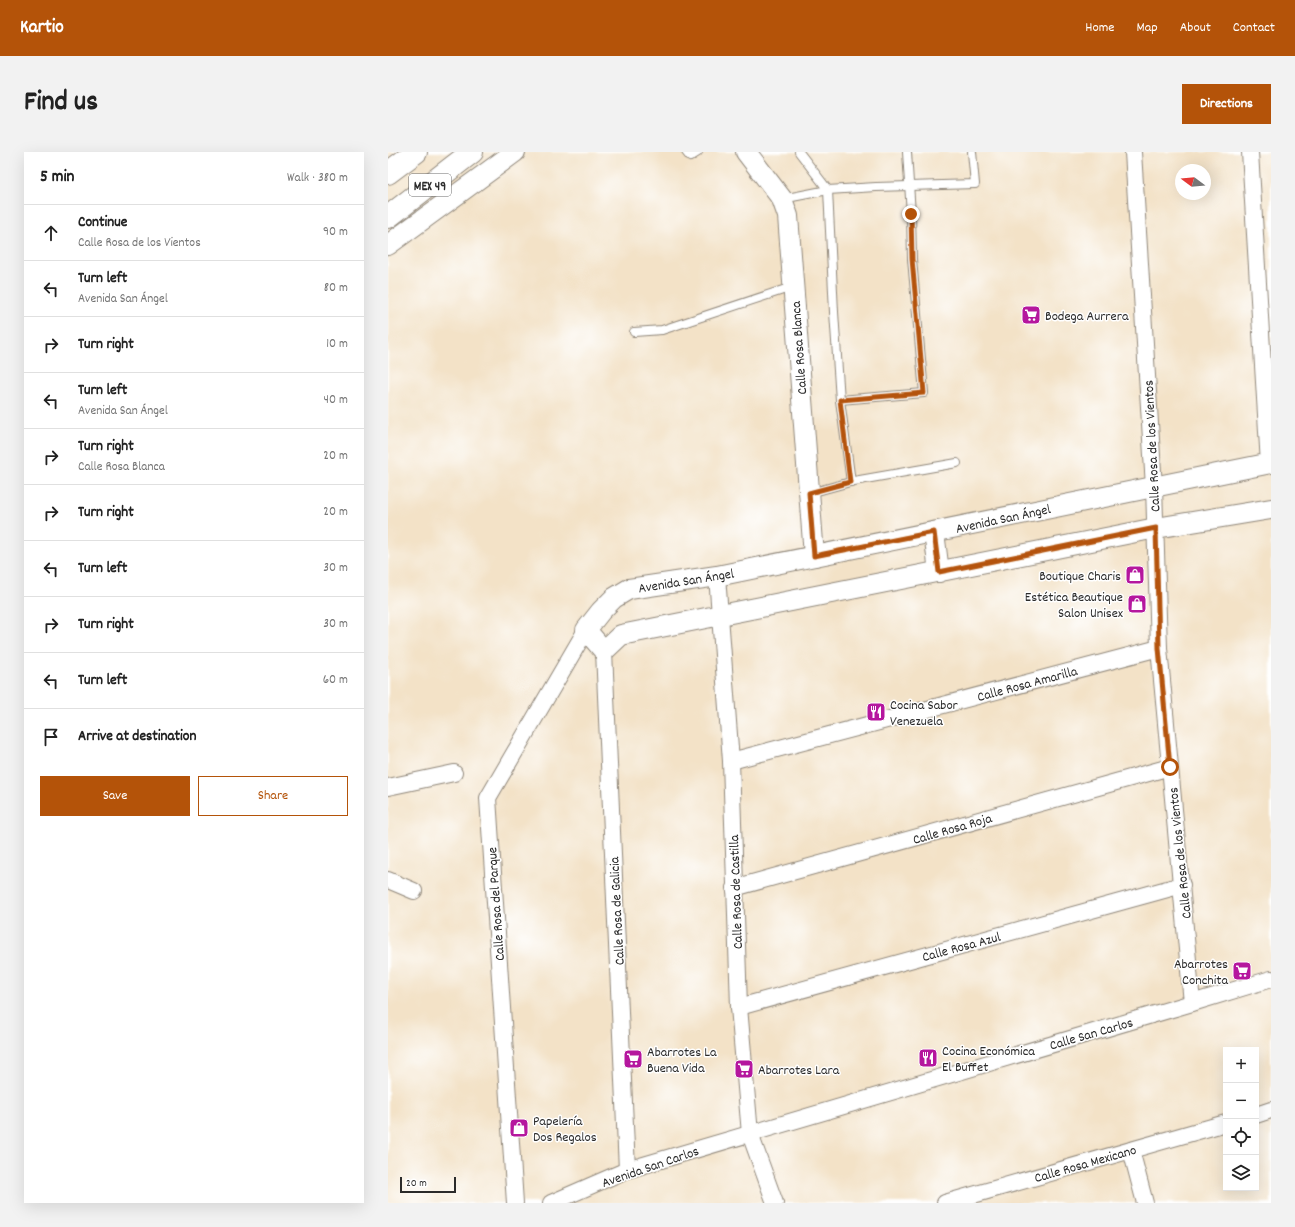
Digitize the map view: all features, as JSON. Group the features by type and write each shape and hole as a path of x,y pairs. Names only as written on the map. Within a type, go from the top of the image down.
{"main road":[{"name":"MEX 49","path":"388,173 416,152"},
{"name":"MEX 49","path":"388,217 472,152"}],"street":[{"path":"388,245 515,152"},
{"name":"Calle Rosa Blanca","path":"746,152 782,199 788,216 814,556"},
{"name":"Calle Rosa de los Vientos","path":"1133,152 1154,487 1159,648 1192,1003"},
{"path":"1250,152 1270,463"},
{"name":"Avenida San Ángel","path":"586,630 601,611 614,598 629,589 717,576 1270,463"},
{"path":"586,630 604,651 621,635 1156,528 1271,509"},
{"path":"934,532 939,572"},
{"name":"Calle Rosa de Castilla","path":"717,576 731,761 739,1007 750,1134 775,1203"},
{"name":"Calle Rosa del Parque","path":"515,1203 488,798 586,630"},
{"name":"Calle Rosa Amarilla","path":"731,761 1159,648"},
{"name":"Calle Rosa de Galicia","path":"604,651 627,1170"},
{"name":"Calle Rosa Roja","path":"734,888 1170,767"},
{"path":"388,787 454,773"},
{"path":"388,880 414,891"},
{"name":"Calle Rosa Azul","path":"739,1007 1182,885"},
{"name":"Calle San Carlos","path":"750,1134 1192,1003 1271,978"},
{"path":"1259,1114 1271,1110"},
{"name":"Calle Rosa Mexicano","path":"945,1203 1223,1124"},
{"name":"Avenida San Carlos","path":"551,1203 627,1170 750,1134"},
{"path":"1131,1150 1145,1203"}],"lane":[{"path":"686,152 690,157 698,152"},
{"path":"799,152 828,190 840,400 850,482"},
{"path":"840,400 924,393 912,259 907,152"},
{"path":"782,199 828,190 976,184 972,152"},
{"path":"634,332 662,330 793,286"},
{"path":"809,493 850,482 957,463"}],"place":[{"name":"Bodega Aurrera","path":"1031,315"},
{"name":"Boutique Charis","path":"1135,575"},
{"name":"Estética Beautique Salon Unisex","path":"1137,604"},
{"name":"Cocina Sabor Venezuela","path":"876,712"},
{"name":"Abarrotes Conchita","path":"1242,971"},
{"name":"Cocina Económica El Buffet","path":"928,1058"},
{"name":"Abarrotes La Buena Vida","path":"633,1059"},
{"name":"Abarrotes Lara","path":"744,1069"},
{"name":"Papelería Dos Regalos","path":"519,1128"}],"route":[{"path":"911,214 912,259 924,393 840,400 850,482 809,493 814,556 934,532 939,572 1156,528 1159,648 1170,767"}]}
